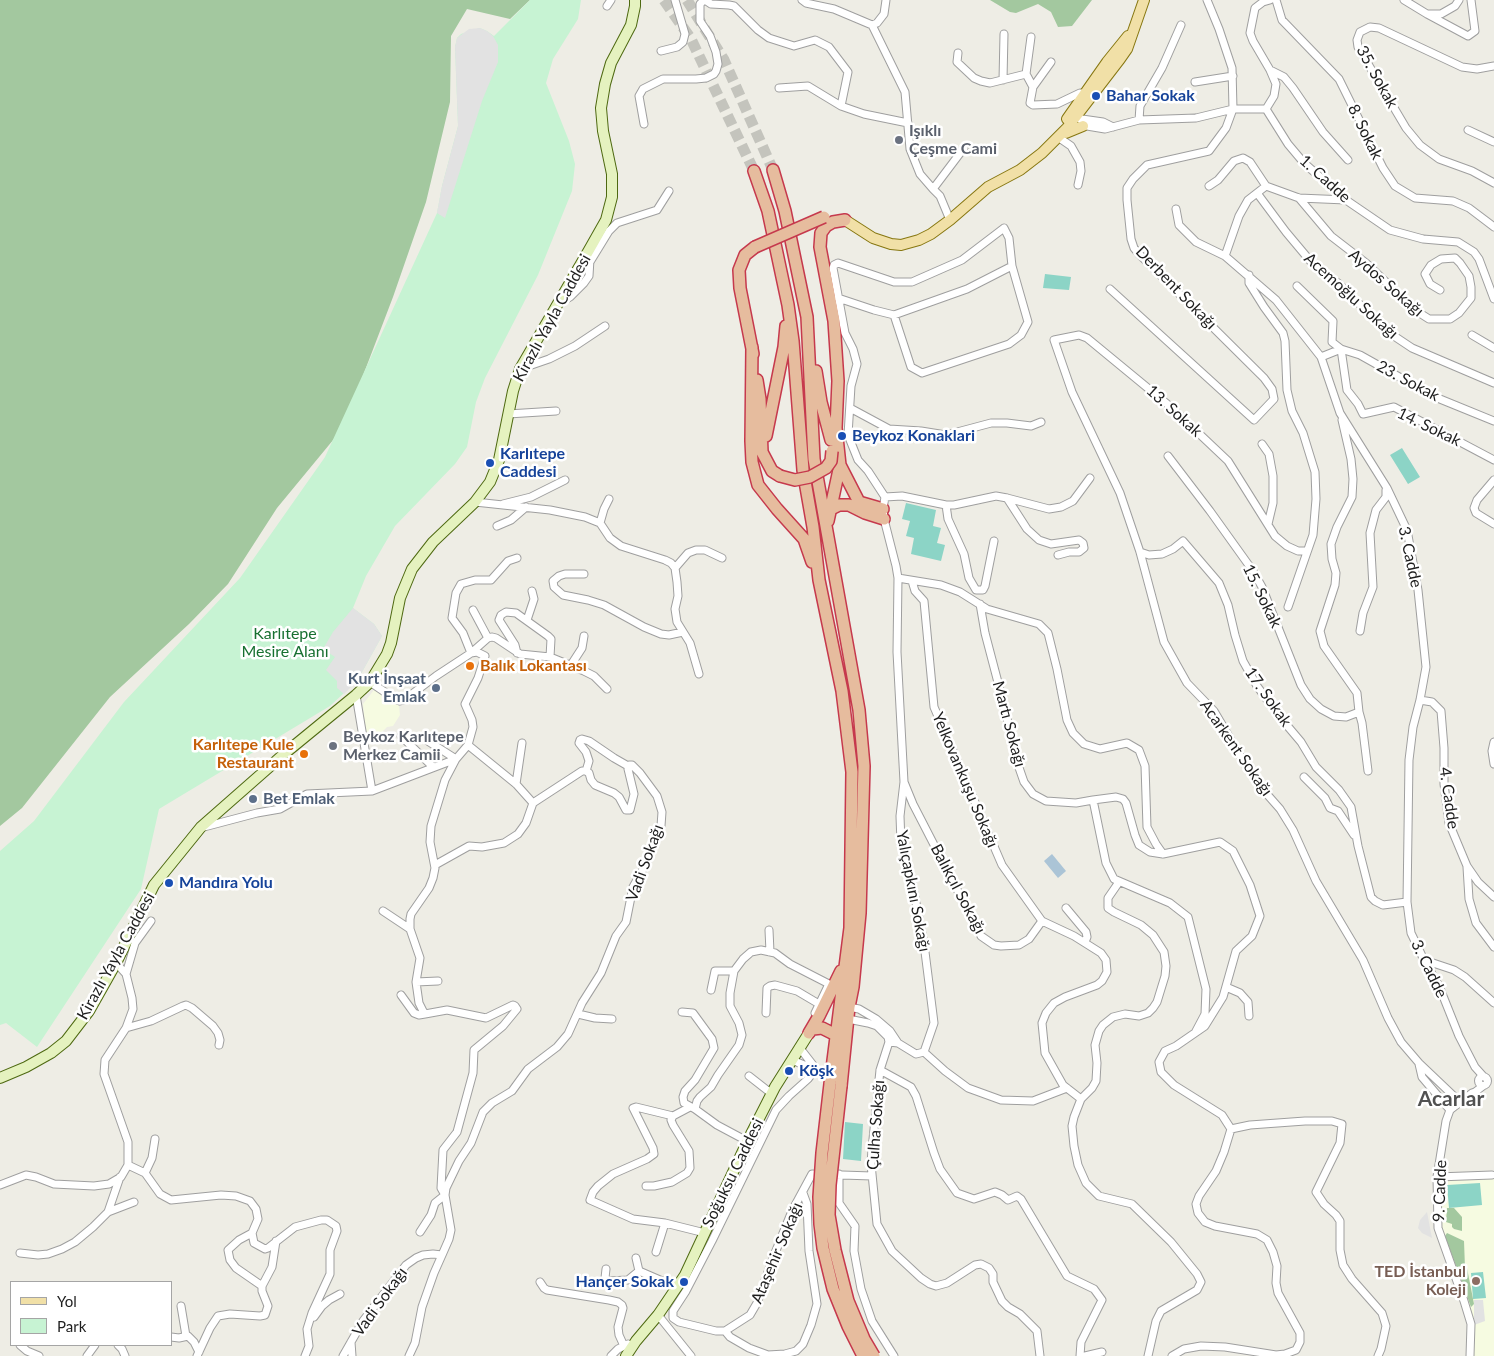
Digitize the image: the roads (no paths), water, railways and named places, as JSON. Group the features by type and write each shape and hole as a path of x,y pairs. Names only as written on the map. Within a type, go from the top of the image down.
{"highway":[{"path":"773,170 785,211 807,317 821,402 832,445"},
{"path":"754,171 768,211 788,305 793,341 803,470 813,527 819,580 842,691 852,772 850,910 844,1013 836,1085 829,1215 835,1250 848,1301 861,1333 874,1356"},
{"path":"827,532 829,510 840,464 836,428 838,381 836,340 834,321 820,247 821,233 826,226 833,222 845,220 841,215 831,213 755,247 746,255 739,270 740,288 760,399 762,452 772,471 780,476 795,480 810,477 826,468 831,461 836,340"},
{"path":"762,452 784,347 788,305"},
{"path":"807,317 814,458 859,710 864,766 860,913 853,987 836,1035 836,1085 822,1153 819,1196 820,1224 823,1248 833,1289 863,1356"},
{"path":"752,347 751,441 752,462 758,485 804,539 819,580"},
{"path":"840,464 859,502 883,514"},
{"path":"829,510 839,505 849,505 864,513 883,514"},
{"path":"829,984 848,947"},
{"path":"811,1031 846,960"},
{"path":"819,1016 828,1010 844,1013"},
{"path":"811,1031 826,1021 844,1013"},
{"path":"811,1031 822,1028 836,1035"}],"main road":[{"name":"Kirazlı Yayla Caddesi","path":"0,1078 43,1058 66,1041 89,1011 116,963 154,885 201,827 370,682 392,643 400,598 412,569 433,542 475,502 490,482 499,460 513,391 520,369 606,220 612,197 612,174 603,131 602,108 605,84 611,63 631,25 635,0"},
{"path":"845,220 873,238 891,244 901,245 919,240 950,220 988,188 1020,170 1058,138 1086,98 1120,59 1127,49 1144,0"},
{"path":"1058,138 1086,123 1084,114 1086,98 1097,75 1132,31"},
{"path":"1072,118 1094,85 1097,75"},
{"name":"Soğuksu Caddesi","path":"625,1351 658,1315 685,1275 747,1141 799,1047 811,1031"}],"street":[{"path":"662,51 677,47 683,42 685,34 675,0"},
{"path":"644,124 639,96 643,89 663,79 696,80 706,78 716,71 718,64 716,52 710,36 700,20 700,4 704,0 711,4 734,6 758,30 769,38 794,46 815,40 829,47 848,72 841,106"},
{"path":"802,0 806,4 834,10 872,25 905,92 910,149 920,174 940,196 950,220"},
{"path":"872,25 884,14 886,0"},
{"name":"Derbent Sokağı","path":"1110,289 1254,420 1274,399 1272,389 1264,378 1139,254 1134,248 1131,239 1126,200 1127,188 1133,179 1147,166 1209,151 1226,128 1233,108 1232,68 1207,0"},
{"path":"1072,118 1099,129 1139,120 1196,118 1233,108 1266,109 1274,96 1276,84 1270,70 1252,41 1250,33 1255,8 1263,2 1270,0"},
{"name":"8. Sokak","path":"1276,0 1282,20 1339,79 1383,168 1395,186 1416,198 1453,201 1470,208 1494,227"},
{"path":"1404,0 1468,36 1475,31 1471,0"},
{"path":"1427,14 1441,14 1455,6 1459,0"},
{"path":"1139,120 1140,106 1162,68 1182,25"},
{"name":"35. Sokak","path":"1494,66 1477,69 1462,68 1379,28 1370,27 1360,32 1357,40 1358,47 1406,128 1420,145 1439,159 1472,171 1494,183"},
{"path":"1002,80 1004,34"},
{"path":"1031,37 1026,74 1033,87"},
{"path":"958,53 957,62 974,78 981,81 990,83 1026,74"},
{"path":"1051,62 1033,87 1030,103 1036,106 1057,104 1080,93 1086,98"},
{"path":"1270,70 1284,77 1323,132 1348,160"},
{"path":"1195,82 1233,76"},
{"path":"779,88 808,86 841,106 864,114 908,123"},
{"name":"1. Cadde","path":"1266,109 1288,144 1304,162 1346,200 1390,230 1423,239 1458,242 1474,252 1494,298"},
{"path":"1468,130 1494,142"},
{"path":"1058,138 1072,146 1080,162 1081,171 1078,185"},
{"path":"933,190 964,148"},
{"path":"1209,186 1218,180 1234,161 1243,158 1250,162 1266,186 1300,198 1346,200"},
{"path":"1225,256 1239,216 1248,200 1266,186"},
{"path":"590,262 609,231 617,224 657,210 669,191"},
{"name":"Acemoğlu Sokağı","path":"1257,193 1312,264 1338,283 1388,332 1412,348 1494,383"},
{"name":"Aydos Sokağı","path":"1300,198 1331,236 1366,263 1406,305 1430,319 1450,319 1460,313 1471,298 1469,276 1455,258 1441,259 1431,265 1426,274 1430,284 1440,290"},
{"name":"3. Cadde","path":"1176,209 1179,226 1196,242 1225,256 1249,275 1276,300 1321,356 1340,413 1387,488 1408,530 1418,590 1426,667 1413,727 1409,760 1407,902 1411,933 1439,986 1459,1036 1486,1082"},
{"path":"883,514 885,497 868,471 858,460 848,435 851,386 857,364 854,349 845,333 834,265 838,263 894,282 912,282 962,260 1004,228 1009,238 1012,266 1028,322 1021,336 1009,344 922,373 911,367 894,315"},
{"path":"557,304 570,297 589,276 590,250"},
{"path":"838,298 894,315 967,289 986,281 1012,266"},
{"path":"1249,275 1249,283 1283,333 1287,390 1292,411 1303,433 1316,472 1316,499 1312,535 1288,607"},
{"name":"14. Sokak","path":"1296,286 1333,321 1332,342 1341,349 1347,390 1363,414 1394,407 1494,460"},
{"path":"520,369 549,359 605,326"},
{"name":"13. Sokak","path":"1054,340 1080,335 1087,338 1172,408 1228,461 1275,536 1287,546 1298,551 1307,551"},
{"path":"1472,335 1494,348"},
{"name":"Acarkent Sokağı","path":"1054,340 1072,392 1120,493 1140,552 1164,642 1187,683 1214,711 1247,767 1280,809 1293,830 1316,881 1363,960 1388,1018 1401,1042 1419,1063 1460,1102"},
{"path":"1321,356 1341,349"},
{"name":"23. Sokak","path":"1341,349 1360,354 1435,397 1494,421"},
{"path":"850,408 889,429 946,435 991,423 1031,426 1041,422"},
{"path":"508,414 556,411"},
{"path":"1340,413 1351,459 1352,497 1331,544 1332,559 1336,573 1335,585 1320,631 1324,646 1357,693 1368,771"},
{"path":"1262,444 1269,454 1273,476 1273,503 1268,524"},
{"name":"15. Sokak","path":"1168,456 1210,510 1253,571 1265,593 1301,685 1310,699 1321,709 1334,716 1346,717 1359,712"},
{"path":"885,497 902,496 946,505 996,496 1049,509 1062,507 1073,500 1090,478"},
{"path":"501,504 531,497 566,480"},
{"path":"1494,480 1477,500 1474,508 1476,512 1494,524"},
{"path":"1360,631 1363,613 1372,587 1370,533 1376,510 1386,497 1387,488"},
{"path":"1007,498 1027,529 1039,540 1052,544 1079,540 1083,543 1084,548 1079,552 1058,555"},
{"path":"600,523 609,499"},
{"path":"475,502 550,510 585,516 600,523 610,538 621,546 666,560 675,568 678,596 675,609 678,622 690,643 699,674"},
{"path":"946,505 948,519 964,554 969,578 976,590 983,590 985,586 994,541"},
{"path":"497,526 511,520 526,507"},
{"name":"Yalıçapkını Sokağı","path":"883,514 898,578 896,652 904,782 900,806 901,843 924,944 934,1024 924,1052"},
{"name":"17. Sokak","path":"1140,552 1149,555 1162,554 1174,549 1183,541 1218,583 1228,605 1243,661 1257,686 1301,742 1316,767 1339,790 1351,806 1356,836 1371,897 1383,905 1407,902"},
{"path":"675,568 688,553 696,550 705,550 722,558"},
{"path":"471,653 463,633 452,618 457,588 460,584 475,580 491,580 508,562 517,558"},
{"path":"584,574 558,576 553,582 554,587 563,595 604,605 661,634 669,635 683,632"},
{"path":"898,578 947,587 960,592 987,609 1039,624 1048,633 1067,720 1072,733 1084,744 1100,749 1128,743 1139,750 1145,766 1147,827 1163,854 1220,842 1233,851 1250,884 1260,916 1252,936 1236,951 1222,997 1205,1026 1165,1051 1159,1062 1161,1072 1174,1085 1222,1115 1231,1129 1216,1170 1199,1196 1196,1204 1198,1213 1205,1222 1210,1224 1256,1234 1267,1240 1277,1266 1276,1283 1278,1293 1300,1333 1300,1342 1296,1350 1276,1355 1224,1347 1201,1346 1184,1349 1172,1356"},
{"name":"Yelkovankuşu Sokağı","path":"912,581 915,591 924,601 934,707 1002,865 1042,921 1086,942 1103,955 1108,967 1105,977 1098,985 1054,1003 1046,1013 1042,1023 1045,1053 1063,1085 1081,1099"},
{"path":"526,620 534,599 532,591"},
{"name":"Martı Sokağı","path":"980,604 985,633 1016,759 1024,782 1033,794 1046,801 1076,802 1116,797 1123,800 1126,803 1134,835 1140,845 1145,850 1163,854"},
{"path":"473,610 488,638"},
{"path":"517,653 515,644 499,620 501,615 506,612 512,612 526,620 551,639 550,657"},
{"path":"571,665 582,648 584,636"},
{"path":"370,682 395,699 404,700 471,653 488,638 496,638 517,653 550,657 571,665 594,676 607,689"},
{"path":"425,1014 419,1003 416,982 420,958 418,947 410,929 411,914 429,888 433,878 435,864 430,842 431,826 445,780 456,759 468,745 473,727 465,704 478,678 485,656 477,652 471,653"},
{"path":"356,695 372,791"},
{"name":"4. Cadde","path":"1420,700 1432,702 1441,711 1444,784 1449,823 1467,866 1478,882 1494,897"},
{"path":"400,736 433,767"},
{"path":"423,738 456,759"},
{"path":"435,864 469,846 482,847 504,843 518,834 526,823 533,803 582,771 586,771 589,761 586,752 579,743 580,740 589,741 628,766"},
{"path":"1494,742 1492,751 1494,764"},
{"path":"516,784 522,743"},
{"path":"468,745 516,784 533,803"},
{"path":"201,827 257,812 280,809 307,794 372,791 456,759"},
{"name":"Vadi Sokağı","path":"343,1356 363,1321 406,1265 423,1255 442,1255 451,1230 445,1195 451,1176 459,1161 470,1147 486,1109 492,1103 512,1091 528,1069 561,1043 568,1034 582,1003 601,973 616,936 628,918 633,887 647,862 661,826 662,812 657,796 634,766 628,766 634,794 632,807 629,810 625,809 617,795 595,785 586,771"},
{"name":"17. Sokak","path":"1304,777 1325,798 1330,808 1338,811 1356,836"},
{"name":"Balıkçıl Sokağı","path":"904,782 913,804 981,936 994,945 1019,945 1029,939 1042,921"},
{"path":"1093,800 1106,863 1114,880 1170,903 1188,916 1206,990 1205,1014 1195,1034"},
{"path":"900,806 913,804"},
{"path":"1467,866 1469,899 1476,923 1494,947"},
{"path":"1119,882 1108,898 1108,908 1141,925 1153,935 1164,952 1165,976 1157,1002 1148,1013 1139,1016 1125,1014 1113,1017 1099,1031 1095,1045 1096,1081 1081,1099 1072,1126 1078,1165 1086,1183 1099,1196 1132,1204 1171,1242 1197,1274 1201,1282 1197,1290 1161,1311 1156,1322 1148,1356"},
{"name":"Yelkovankuşu Sokağı","path":"1066,908 1086,932 1086,942"},
{"path":"383,911 410,929"},
{"path":"126,974 135,943 151,922"},
{"path":"769,930 770,952"},
{"path":"705,1233 665,1223 633,1219 590,1200 598,1186 613,1174 654,1154 653,1148 633,1108 636,1106 673,1116 692,1108 711,1087 739,1045 742,1035 739,1023 730,1006 730,993 734,971 751,952 761,950 775,953 790,964 829,984"},
{"path":"1424,960 1454,970 1465,977 1494,1003"},
{"path":"108,1212 121,1176 128,1165 128,1142 106,1083 104,1067 105,1060 126,1028 133,1009 126,974 116,963"},
{"path":"711,990 715,971 734,971"},
{"path":"416,982 438,981"},
{"name":"Soğuksu Caddesi","path":"811,1031 811,1021 829,984"},
{"path":"766,1013 766,988 775,985 797,991 819,1004"},
{"path":"1226,986 1240,992 1248,1002 1249,1016"},
{"path":"401,995 414,1013 419,1015 447,1010 486,1018 513,1005 517,1009 500,1030 474,1050 473,1074 457,1132 444,1150 441,1188 445,1195 434,1203 431,1215 420,1232"},
{"path":"126,1028 151,1021 186,1005 213,1026 218,1033 219,1045"},
{"path":"844,1013 859,1009 876,1019 890,1031 898,1043 916,1054 924,1052 968,1088 1001,1100 1033,1101 1067,1088"},
{"path":"682,1012 694,1013 712,1039 714,1048 696,1080 685,1091 684,1103 717,1125 747,1141"},
{"path":"844,1013 877,1026 888,1037 889,1042 898,1043"},
{"path":"578,1014 612,1019"},
{"name":"Çulha Sokağı","path":"889,1042 880,1070 872,1149 872,1176 877,1224 892,1251 930,1284 936,1286 947,1283 975,1265 982,1264 989,1268 993,1274 993,1282 1002,1301 1020,1314 1037,1331 1040,1356"},
{"path":"799,1047 813,1065 814,1070 808,1079 776,1110 712,1241 686,1291 673,1311 673,1318 678,1322 716,1331 725,1331 749,1348 768,1355 796,1351 803,1344 812,1325 817,1304 809,1251 807,1204 803,1193"},
{"path":"792,1060 804,1065 813,1065"},
{"path":"1419,1063 1422,1077 1450,1110 1472,1093 1472,1088 1486,1082"},
{"path":"880,1070 911,1088 916,1096 940,1169 957,1193 974,1198 995,1192 1008,1200 1016,1196 1021,1199 1067,1276 1094,1289 1102,1300 1081,1342 1080,1356"},
{"path":"749,1076 772,1094"},
{"name":"9. Cadde","path":"1450,1110 1446,1121 1437,1177 1438,1228 1471,1324 1470,1356"},
{"path":"646,1186 672,1182 687,1173 690,1168 689,1151 673,1125 671,1120 673,1116"},
{"path":"1231,1129 1250,1125 1305,1121 1332,1121 1342,1124 1340,1143 1316,1192 1340,1221 1340,1250 1343,1264 1352,1279 1382,1313 1386,1326 1378,1356"},
{"path":"146,1173 152,1158 155,1139"},
{"path":"128,1165 146,1173 160,1194 171,1200 221,1195 236,1196 250,1201 256,1209 258,1219 252,1233 254,1243 264,1249 296,1227 315,1221 327,1220 338,1228 330,1250 330,1274 312,1313 307,1329 309,1346 305,1356"},
{"name":"Ataşehir Sokağı","path":"725,1331 750,1315 757,1303 772,1258 792,1211 812,1174 872,1176"},
{"path":"839,1174 839,1203 854,1226 854,1251 861,1288 872,1321 894,1356"},
{"path":"0,1185 26,1175 54,1184 94,1186 109,1184 121,1176"},
{"path":"1437,1177 1492,1175"},
{"path":"20,1253 38,1256 62,1249 75,1242 108,1212 134,1202"},
{"path":"656,1252 665,1223"},
{"path":"252,1233 239,1240 228,1250 230,1260 236,1268 262,1286"},
{"path":"198,1354 218,1316 230,1314 265,1315 268,1306 262,1286 272,1267 276,1241"},
{"path":"409,1356 415,1343 422,1307 442,1255"},
{"path":"636,1258 639,1271"},
{"path":"606,1269 605,1278 609,1280 628,1280 639,1271"},
{"path":"639,1271 676,1287"},
{"path":"540,1282 547,1290 609,1300 622,1305 623,1308 618,1327 625,1351 611,1356"},
{"path":"309,1324 322,1306 340,1294"},
{"path":"181,1306 186,1336 190,1338 198,1354"},
{"path":"658,1315 691,1356"},
{"path":"172,1337 186,1336"},
{"path":"351,1342 352,1356"},
{"path":"21,1346 27,1351 39,1356"},
{"path":"1085,1356 1102,1352"}],"tunnel":[{"path":"664,0 691,39 754,171"},
{"path":"687,0 724,60 773,170"}],"place":[{"name":"Bahar Sokak","path":"1096,96"},
{"name":"Işıklı Çeşme Cami","path":"899,140"},
{"name":"Beykoz Konaklari","path":"842,436"},
{"name":"Karlıtepe Caddesi","path":"490,463"},
{"name":"Balık Lokantası","path":"470,666"},
{"name":"Kurt İnşaat Emlak","path":"436,688"},
{"name":"Beykoz Karlıtepe Merkez Camii","path":"333,746"},
{"name":"Karlıtepe Kule Restaurant","path":"304,754"},
{"name":"Bet Emlak","path":"253,799"},
{"name":"Mandıra Yolu","path":"169,883"},
{"name":"Köşk","path":"789,1071"},
{"name":"TED İstanbul Koleji","path":"1476,1281"},
{"name":"Hançer Sokak","path":"684,1282"}],"district":[{"name":"Acarlar","path":"1451,1099"}],"park label":[{"name":"Karlıtepe Mesire Alanı","path":"285,643"}]}
